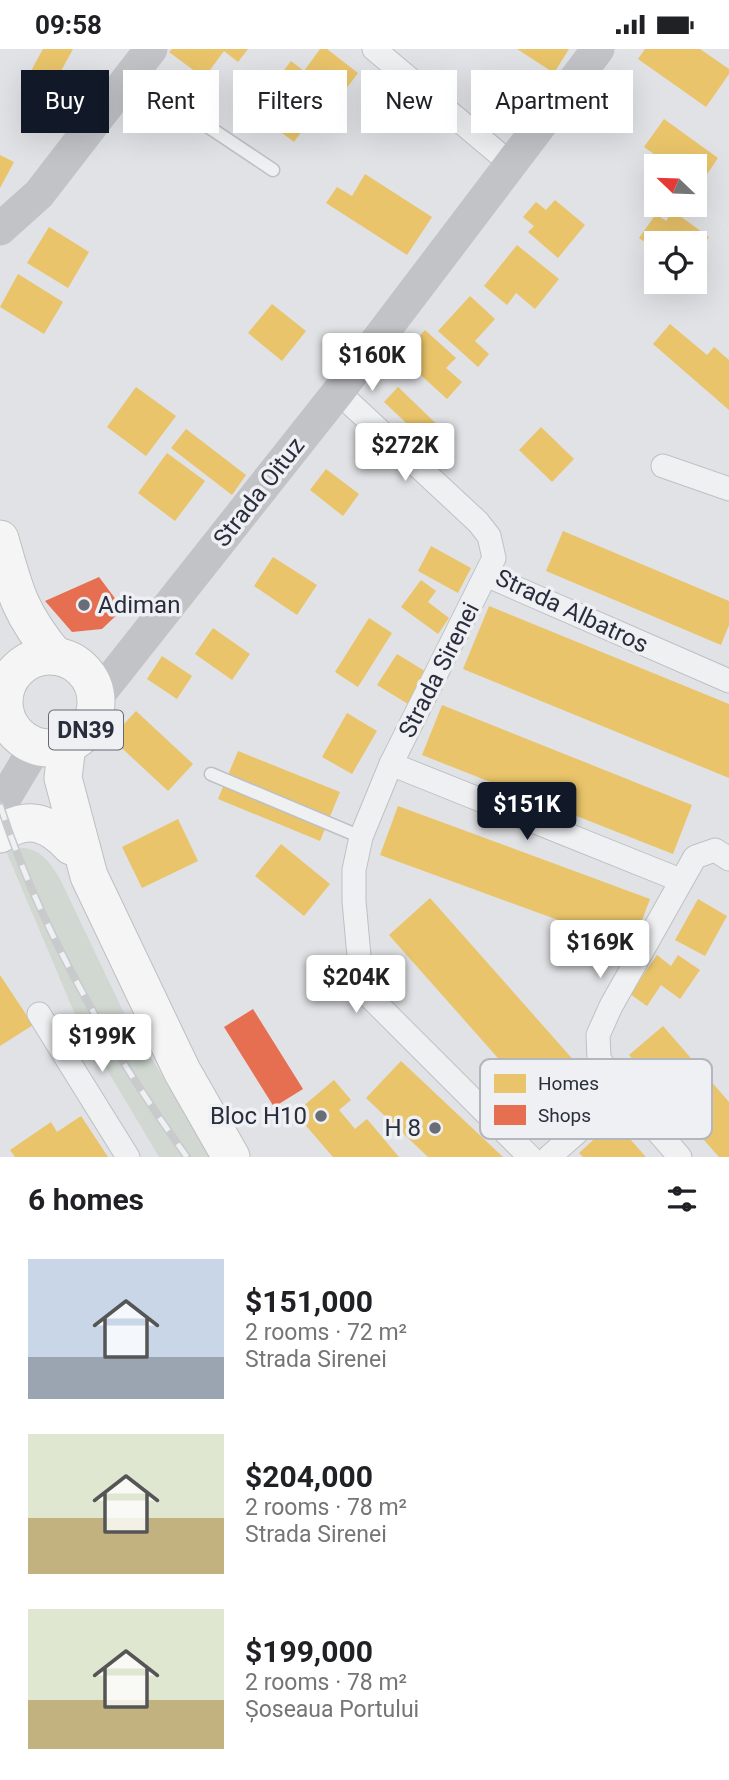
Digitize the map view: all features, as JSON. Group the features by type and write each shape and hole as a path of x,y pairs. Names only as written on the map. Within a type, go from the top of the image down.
{"main road":[{"path":"135,70 151,49"},
{"name":"Strada Oituz","path":"96,698 338,392 598,49"},
{"path":"0,229 39,194 123,85"},
{"name":"DN39","path":"0,538 18,603 55,656"},
{"name":"DN39","path":"55,656 70,660 83,670 96,698 96,709 86,731 51,745 17,735 9,723 4,709 3,673 13,674 25,663 40,657 55,656"},
{"path":"0,806 51,745"},
{"name":"DN39","path":"51,745 80,861 181,1071 231,1157"},
{"path":"0,834 8,828 42,823 57,831 80,861"}],"street":[{"path":"374,49 512,164"},
{"name":"Strada Albatros","path":"338,392 478,522 489,536 494,558 486,575 729,681"},
{"path":"663,466 729,489"},
{"name":"Strada Sirenei","path":"480,1107 362,989 354,870 361,837 391,764 486,575"},
{"name":"Strada Sirenei","path":"391,764 680,880"},
{"path":"599,1059 598,1035 680,880 695,857 715,850 729,859"},
{"path":"39,1014 128,1157"},
{"name":"Strada Sirenei","path":"512,1139 530,1157"},
{"path":"549,1157 569,1139"},
{"path":"664,1139 680,1157"}],"lane":[{"path":"217,133 272,170"},
{"path":"211,774 361,837"}],"shaded area":[{"path":"23,848 40,854 59,877 122,1009 211,1157 159,1157 77,1019 6,851"}],"building: Homes":[{"path":"43,49 73,49 62,70 31,70"},
{"path":"172,49 248,49 238,62 224,51 210,70 193,70 169,52"},
{"path":"320,49 327,49 358,73 347,88 347,70 305,70"},
{"path":"517,49 569,49 556,70 549,70"},
{"path":"645,49 700,49 729,69 729,74 706,107 638,59"},
{"path":"291,61 303,70 284,70"},
{"path":"664,119 718,158 707,174 707,154 654,154 644,147"},
{"path":"282,133 301,133 294,142"},
{"path":"0,155 14,162 0,188"},
{"path":"365,174 432,217 407,255 326,203 337,187 352,196"},
{"path":"555,200 585,225 558,258 528,232 534,226 523,217 536,202 546,210"},
{"path":"654,217 666,221 669,217 681,217 701,231 644,231 644,242 639,238"},
{"path":"49,227 89,252 68,288 27,263"},
{"path":"517,245 559,279 535,309 516,293 507,305 484,286"},
{"path":"18,274 63,302 44,334 0,307"},
{"path":"470,296 495,319 475,341 489,354 478,367 438,331"},
{"path":"272,304 306,331 282,361 248,333"},
{"path":"670,324 707,355 714,347 729,360 729,410 653,344"},
{"path":"425,330 456,358 446,368 462,382 447,399 401,357"},
{"path":"136,387 176,416 146,456 107,427"},
{"path":"398,387 447,434 434,449 384,402"},
{"path":"541,427 574,459 552,482 519,450"},
{"path":"186,429 246,475 232,495 171,448"},
{"path":"167,453 205,481 175,521 138,493"},
{"path":"326,469 359,494 343,516 310,490"},
{"path":"563,531 729,601 729,625 721,645 546,571"},
{"path":"431,546 471,568 458,593 418,571"},
{"path":"273,557 317,585 297,615 254,586"},
{"path":"421,580 436,591 428,602 449,618 438,634 401,607"},
{"path":"489,606 729,704 729,778 463,669"},
{"path":"369,618 392,633 358,687 335,672"},
{"path":"213,628 250,654 232,680 195,654"},
{"path":"397,654 428,673 408,704 377,685"},
{"path":"162,656 192,676 177,699 147,679"},
{"path":"442,705 692,805 673,854 422,755"},
{"path":"136,711 193,764 168,791 111,738"},
{"path":"347,713 377,731 352,774 322,757"},
{"path":"238,751 340,792 320,841 218,799"},
{"path":"398,806 650,899 632,947 380,855"},
{"path":"178,819 198,861 142,888 122,847"},
{"path":"281,844 330,884 304,916 255,876"},
{"path":"430,898 573,1059 499,1059 389,935"},
{"path":"698,899 727,916 705,956 675,940"},
{"path":"657,955 671,966 678,955 700,970 680,999 661,985 647,1006 630,994"},
{"path":"0,975 33,1025 0,1046"},
{"path":"663,1026 692,1059 633,1059 629,1055"},
{"name":"H 8","path":"401,1061 480,1135 480,1139 484,1139 503,1157 428,1157 366,1098"},
{"name":"Bloc H10","path":"334,1080 351,1100 339,1110 355,1129 367,1119 399,1157 333,1157 295,1113"},
{"path":"712,1082 729,1102 729,1157 719,1157 703,1139 712,1139"},
{"path":"81,1116 108,1157 15,1157 10,1150 51,1122 57,1132"},
{"path":"594,1139 630,1139 646,1157 583,1157 579,1153"}],"building: Shops":[{"name":"Adiman","path":"99,577 123,609 102,629 72,632 45,601"},
{"path":"253,1009 303,1089 274,1107 224,1027"}],"railway":[{"path":"0,805 36,898 80,988 131,1075 187,1157"}],"place":[{"name":"Adiman","path":"84,605"},
{"name":"Bloc H10","path":"321,1116"},
{"name":"H 8","path":"435,1128"}]}
